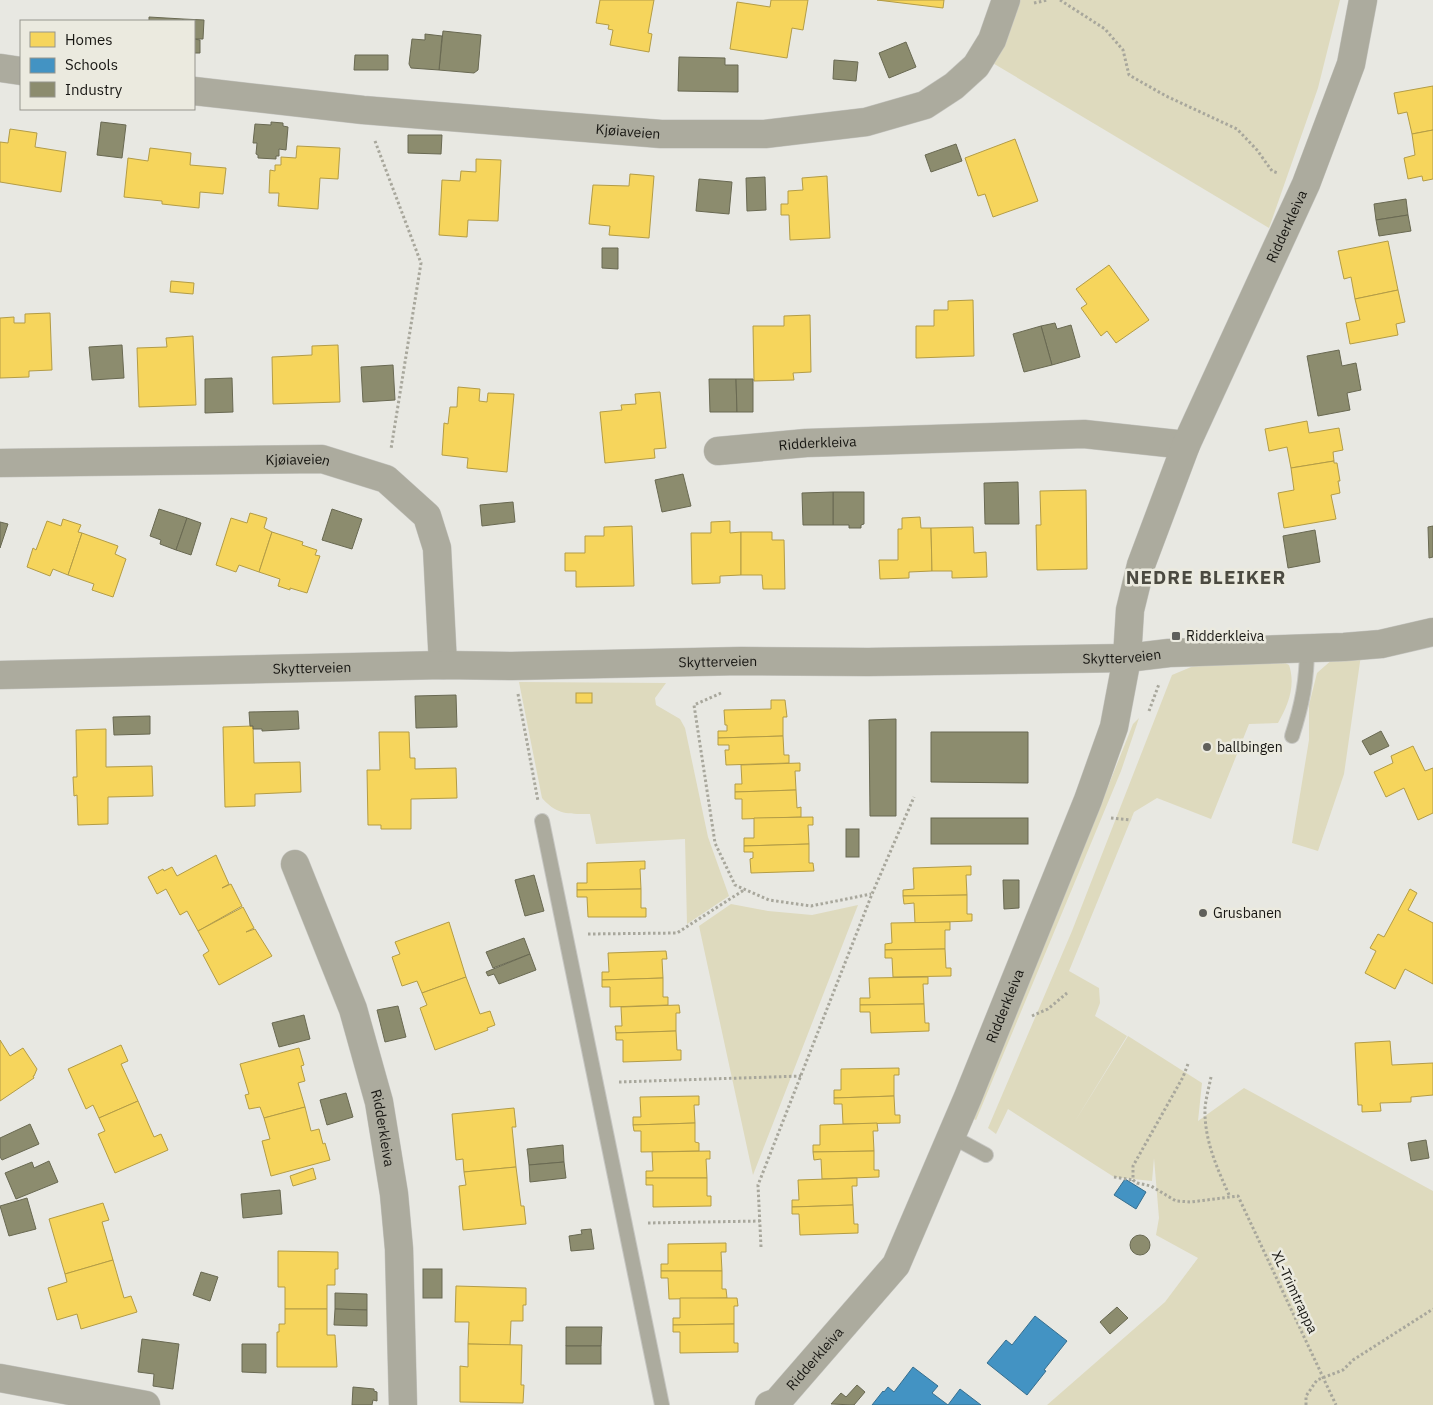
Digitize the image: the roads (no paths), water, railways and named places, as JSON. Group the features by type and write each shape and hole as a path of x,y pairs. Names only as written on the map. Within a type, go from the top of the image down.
{"street":[{"name":"Kjøiaveien","path":"195,91 363,110 662,134 765,134 866,122 925,105 954,86 976,66 992,40 1006,0"},
{"name":"Ridderkleiva","path":"768,1405 778,1402 896,1264 952,1136 1088,800 1114,727 1127,658 1130,610 1141,565 1186,445 1306,184 1351,64 1363,0"},
{"name":"Ridderkleiva","path":"718,451 806,443 1084,434 1186,445"},
{"name":"Kjøiaveien","path":"0,463 322,459 386,479 427,516 438,548 444,665"},
{"name":"Skytterveien","path":"0,675 444,665 512,666 721,661 868,662 1127,658 1169,653 1381,644 1433,632"},
{"name":"Ridderkleiva","path":"295,864 353,1009 380,1102 394,1194 399,1249 403,1405"},
{"path":"0,1378 146,1405"}],"lane":[{"path":"1292,736 1301,708 1307,676 1307,648"},
{"path":"542,821 662,1405"},
{"path":"952,1136 986,1155"}],"place":[{"name":"Ridderkleiva","path":"1176,636"},
{"name":"ballbingen","path":"1207,747"},
{"name":"Grusbanen","path":"1203,913"}],"district":[{"name":"NEDRE BLEIKER","path":"1206,577"}]}
